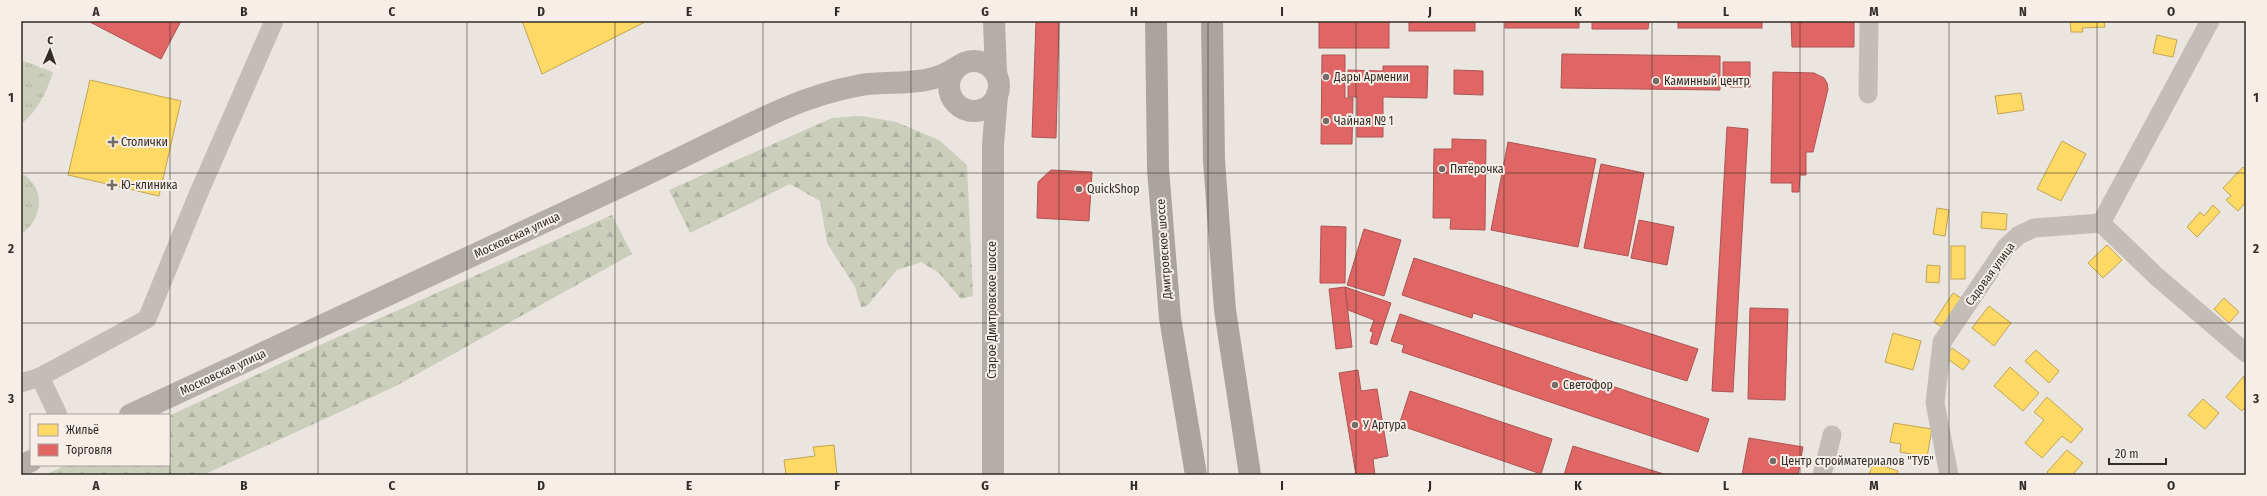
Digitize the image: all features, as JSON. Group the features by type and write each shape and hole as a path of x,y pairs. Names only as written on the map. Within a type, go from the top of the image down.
{"highway":[{"name":"Дмитровское шоссе","path":"1156,21 1158,169 1168,302 1191,464 1196,475"},
{"path":"1212,21 1214,160 1225,310 1250,475"}],"main road":[{"name":"Старое Дмитровское шоссе","path":"993,145 988,127 973,111 959,106 953,101 950,95 949,80 963,63 980,52 990,39 994,21"},
{"name":"Старое Дмитровское шоссе","path":"993,475 993,145 997,95 999,88 996,73 994,21"},
{"path":"963,63 985,63 996,73"},
{"name":"Московская улица","path":"132,414 610,192 784,109 825,93 862,85 911,83 945,75 963,63"},
{"name":"Московская улица","path":"911,83 929,86 953,101"},
{"path":"973,111 988,107 997,95"},
{"path":"21,466 30,462"}],"street":[{"path":"21,383 40,377 147,319 197,197 274,21"},
{"path":"1868,94 1869,21"},
{"path":"2210,21 2101,223 2156,276 2246,353"},
{"name":"Садовая улица","path":"1949,475 1935,403 1942,342 2006,248 2019,236 2034,228 2101,223"},
{"path":"40,377 58,414"},
{"path":"1822,475 1832,435"}],"green space":[{"path":"21,60 53,72 48,86 37,107 21,124"},
{"path":"862,116 896,122 939,140 967,165 973,296 961,299 939,273 921,262 897,270 867,306 861,307 855,287 827,243 820,201 790,184 690,233 669,190 832,118"},
{"path":"21,173 35,186 39,203 38,212 34,220 29,228 21,234"},
{"path":"612,215 632,254 396,386 203,475 45,475 64,466 170,466 170,416 322,344"}],"building: Жильё":[{"path":"522,21 647,21 542,74"},
{"path":"2070,21 2104,21 2105,27 2082,28 2083,32 2071,32"},
{"path":"2157,35 2177,40 2173,57 2153,53"},
{"path":"90,80 181,101 159,196 68,175"},
{"path":"2021,93 2024,110 1998,114 1995,96"},
{"path":"2062,141 2086,154 2061,201 2037,189"},
{"path":"2243,167 2246,170 2246,202 2238,211 2226,200 2231,196 2223,188"},
{"path":"2213,205 2220,212 2197,237 2187,227 2200,212 2204,216"},
{"path":"1937,208 1949,210 1945,236 1933,234"},
{"path":"1982,212 2007,214 2006,230 1981,228"},
{"path":"2107,245 2122,260 2103,278 2088,263"},
{"path":"1951,246 1965,246 1965,279 1951,279"},
{"path":"1927,265 1940,266 1939,283 1926,282"},
{"path":"1953,293 1961,298 1942,327 1934,322"},
{"path":"2224,298 2239,312 2229,323 2214,309"},
{"path":"1989,306 2011,323 1994,346 1972,328"},
{"path":"1893,333 1921,341 1913,370 1885,362"},
{"path":"1952,348 1970,361 1963,370 1945,357"},
{"path":"2036,350 2059,371 2049,383 2025,361"},
{"path":"2010,367 2039,393 2023,411 1994,386"},
{"path":"2244,376 2246,406 2242,411 2226,397"},
{"path":"2047,397 2083,429 2071,443 2062,436 2042,458 2025,443 2044,420 2034,412"},
{"path":"2203,399 2219,413 2205,429 2188,415"},
{"path":"1894,423 1932,429 1927,457 1900,452 1901,444 1890,442"},
{"path":"834,445 837,475 786,475 784,460 815,456 813,447"},
{"path":"2067,450 2083,463 2072,475 2050,475 2047,472"},
{"path":"1873,463 1898,471 1897,475 1869,475"}],"building: Торговля":[{"path":"88,21 181,21 161,59"},
{"path":"1036,21 1059,21 1056,138 1032,137"},
{"path":"1319,21 1389,21 1389,48 1319,48"},
{"path":"1409,21 1475,21 1475,31 1409,31"},
{"path":"1505,21 1579,21 1579,28 1505,28"},
{"path":"1592,21 1649,21 1648,29 1592,29"},
{"path":"1678,21 1762,21 1762,28 1678,28"},
{"path":"1791,21 1854,21 1854,47 1792,47"},
{"path":"1562,54 1720,56 1720,90 1561,88"},
{"path":"1322,55 1345,55 1345,98 1353,98 1352,144 1321,144"},
{"path":"1723,62 1750,62 1750,87 1730,87 1723,81"},
{"path":"1383,66 1428,66 1427,98 1383,97 1383,137 1357,137 1357,97 1348,97 1348,70 1383,71"},
{"path":"1454,70 1483,71 1483,95 1454,94"},
{"path":"1773,72 1814,73 1824,78 1827,83 1828,89 1813,152 1806,152 1806,175 1800,175 1799,192 1792,192 1792,183 1771,183"},
{"path":"1727,127 1748,129 1733,392 1712,391"},
{"path":"1452,139 1486,140 1485,230 1450,229 1451,218 1433,218 1434,149 1452,149"},
{"path":"1508,142 1596,159 1578,247 1491,230"},
{"path":"1601,164 1644,173 1628,256 1584,248"},
{"path":"1051,170 1092,172 1089,221 1037,218 1038,182"},
{"path":"1639,220 1674,227 1667,265 1631,258"},
{"path":"1321,226 1346,227 1345,283 1320,283"},
{"path":"1364,229 1401,240 1384,296 1347,285"},
{"path":"1414,258 1698,349 1687,381 1473,313 1472,318 1402,295"},
{"path":"1345,287 1391,303 1377,345 1370,343 1373,332 1370,331 1374,320 1348,310"},
{"path":"1345,287 1352,347 1336,349 1329,289"},
{"path":"1750,308 1788,309 1785,400 1748,399"},
{"name":"Светофор","path":"1400,314 1709,419 1698,452 1402,352 1404,345 1391,341"},
{"path":"1358,370 1361,391 1377,389 1388,456 1373,459 1375,475 1356,475 1339,373"},
{"path":"1410,391 1552,439 1541,474 1399,425"},
{"name":"Центр стройматериалов \"ТУБ\"","path":"1749,438 1803,447 1798,475 1742,475"},
{"path":"1573,446 1667,475 1564,475"}],"place":[{"name":"Дары Армении","path":"1326,77"},
{"name":"Каминный центр","path":"1656,81"},
{"name":"Чайная № 1","path":"1326,121"},
{"name":"Столички","path":"113,142"},
{"name":"Пятёрочка","path":"1442,169"},
{"name":"Ю-клиника","path":"112,185"},
{"name":"QuickShop","path":"1079,189"},
{"name":"Светофор","path":"1555,385"},
{"name":"У Артура","path":"1355,425"},
{"name":"Центр стройматериалов \"ТУБ\"","path":"1773,461"}]}
